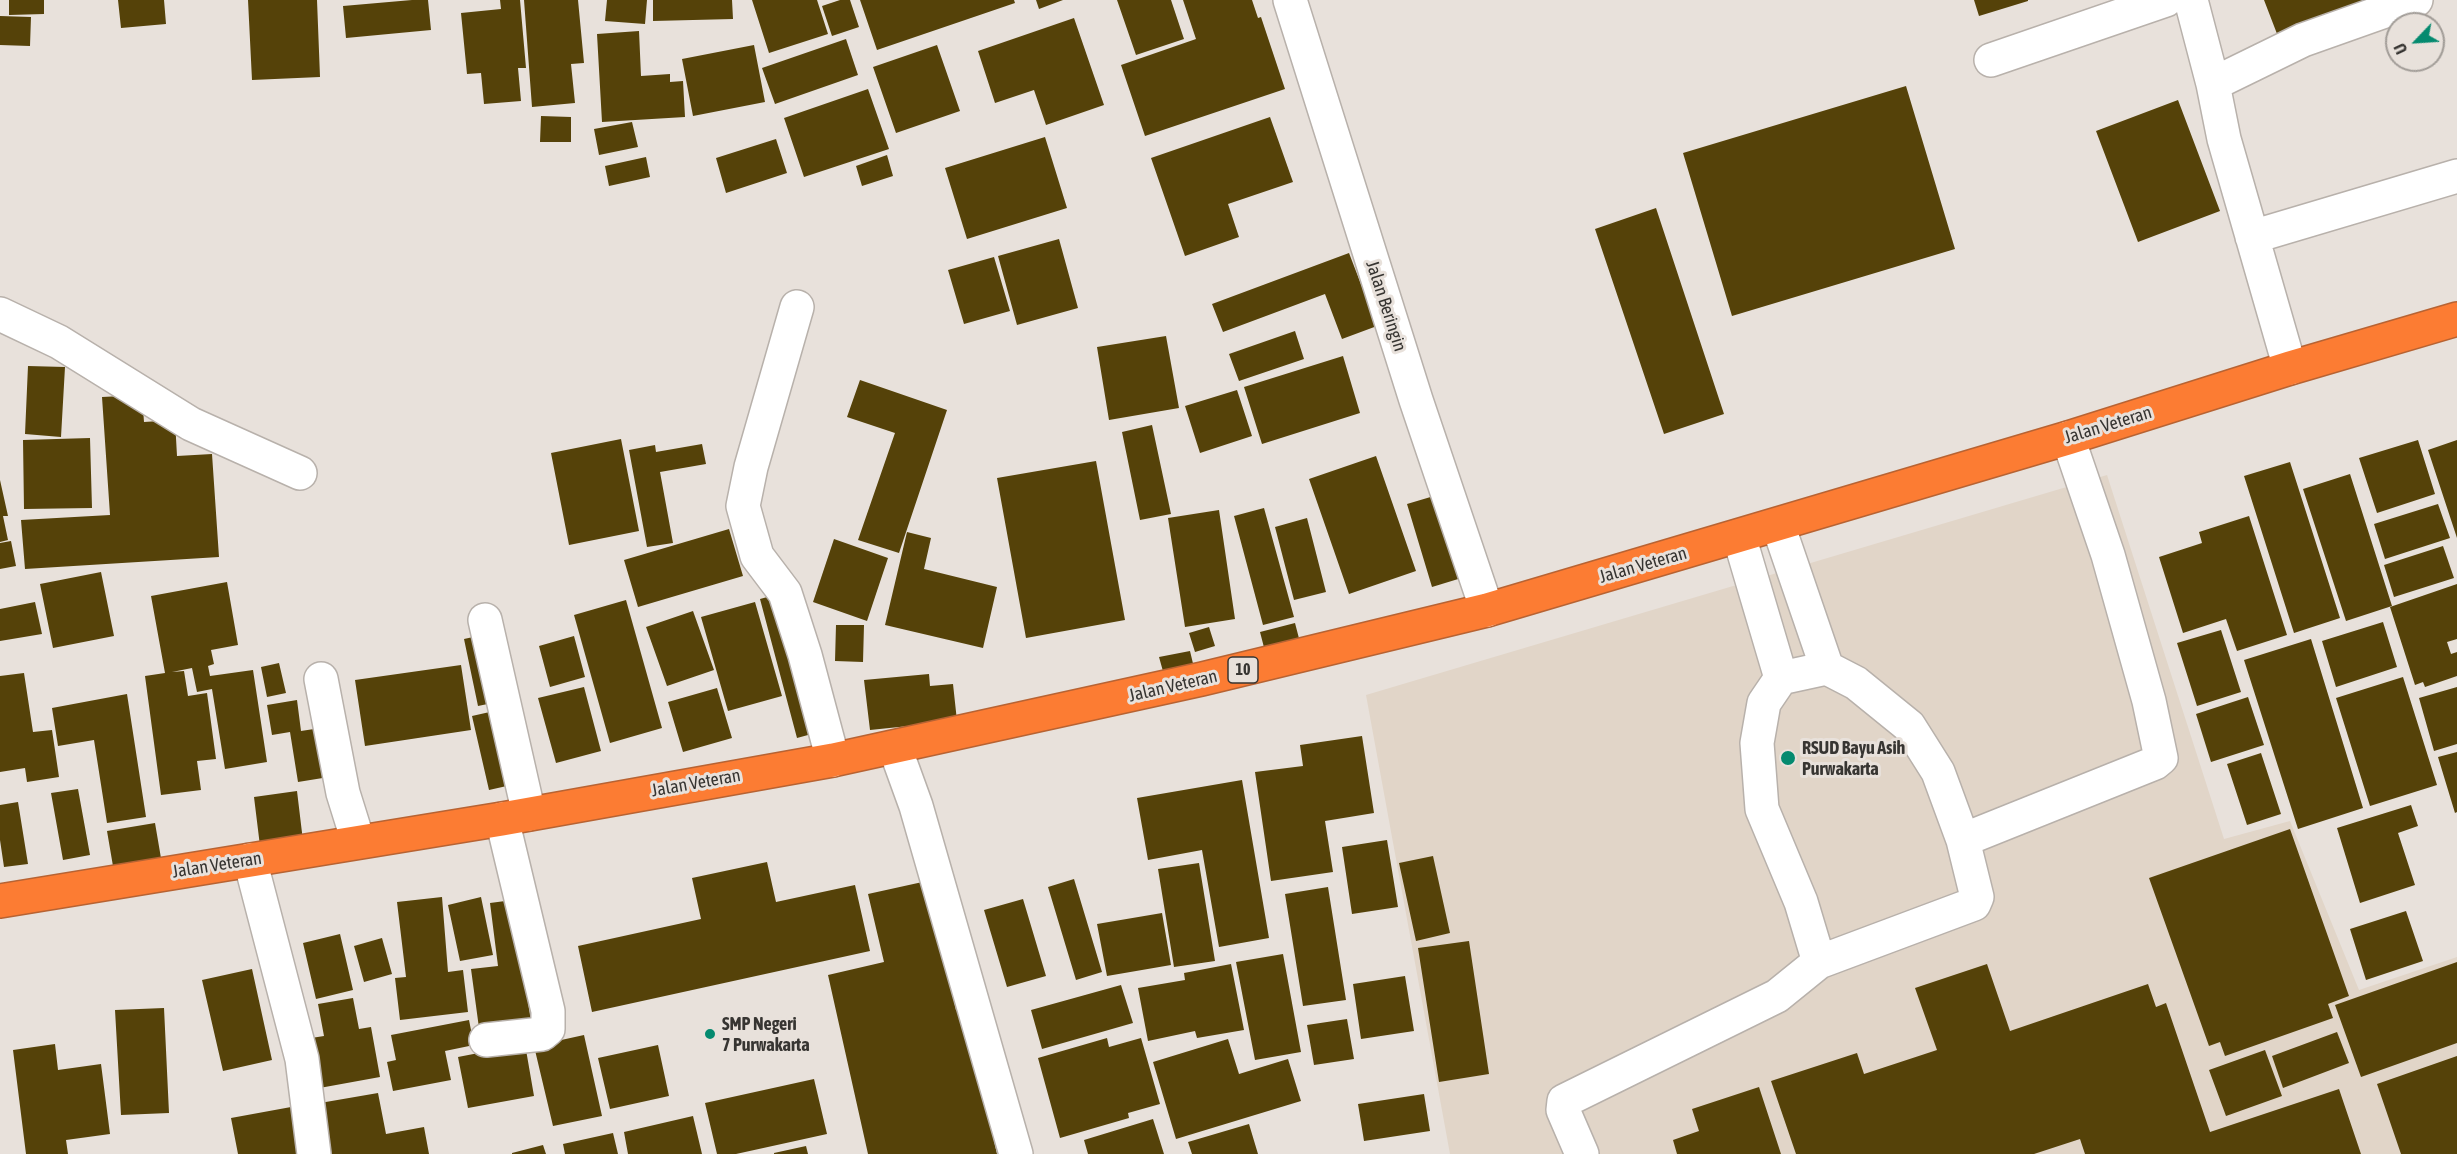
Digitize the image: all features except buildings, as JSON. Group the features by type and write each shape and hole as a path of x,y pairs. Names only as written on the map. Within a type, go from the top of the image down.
{"highway":[{"name":"Jalan Veteran","path":"0,901 358,840 515,816 833,760 1202,679 1487,610 1739,537 2457,319"}],"street":[{"name":"Jalan Beringin","path":"1290,0 1416,400 1487,610"},
{"path":"1991,60 2166,0"},
{"path":"2190,0 2213,84 2224,139 2290,368"},
{"path":"2213,84 2303,40 2416,0"},
{"path":"2252,237 2457,176"},
{"path":"797,307 751,467 743,506 757,556 785,593 808,665 833,760"},
{"path":"0,314 59,342 191,424 300,473"},
{"path":"1962,840 2155,763 2161,758 2149,702 2108,555 2068,438"},
{"path":"1778,525 1827,668"},
{"path":"1739,537 1781,678"},
{"path":"485,620 548,1011 548,1029 542,1034 486,1040"},
{"path":"1582,1154 1563,1110 1564,1101 1777,996 1819,962 1974,904 1977,897 1962,840 1938,772 1910,726 1856,683 1827,668 1781,678 1764,703 1757,742 1762,809 1801,902 1819,962"},
{"path":"321,679 343,794 358,840"},
{"path":"895,748 916,806 1017,1154"},
{"path":"250,860 302,1059 314,1154"}],"shaded area":[{"name":"RSUD Bayu Asih Purwakarta","path":"2107,475 2224,839 2290,821 2359,990 2457,957 2457,1154 1450,1154 1366,695"}],"place":[{"name":"RSUD Bayu Asih Purwakarta","path":"1788,758"},
{"name":"SMP Negeri 7 Purwakarta","path":"710,1034"}]}
